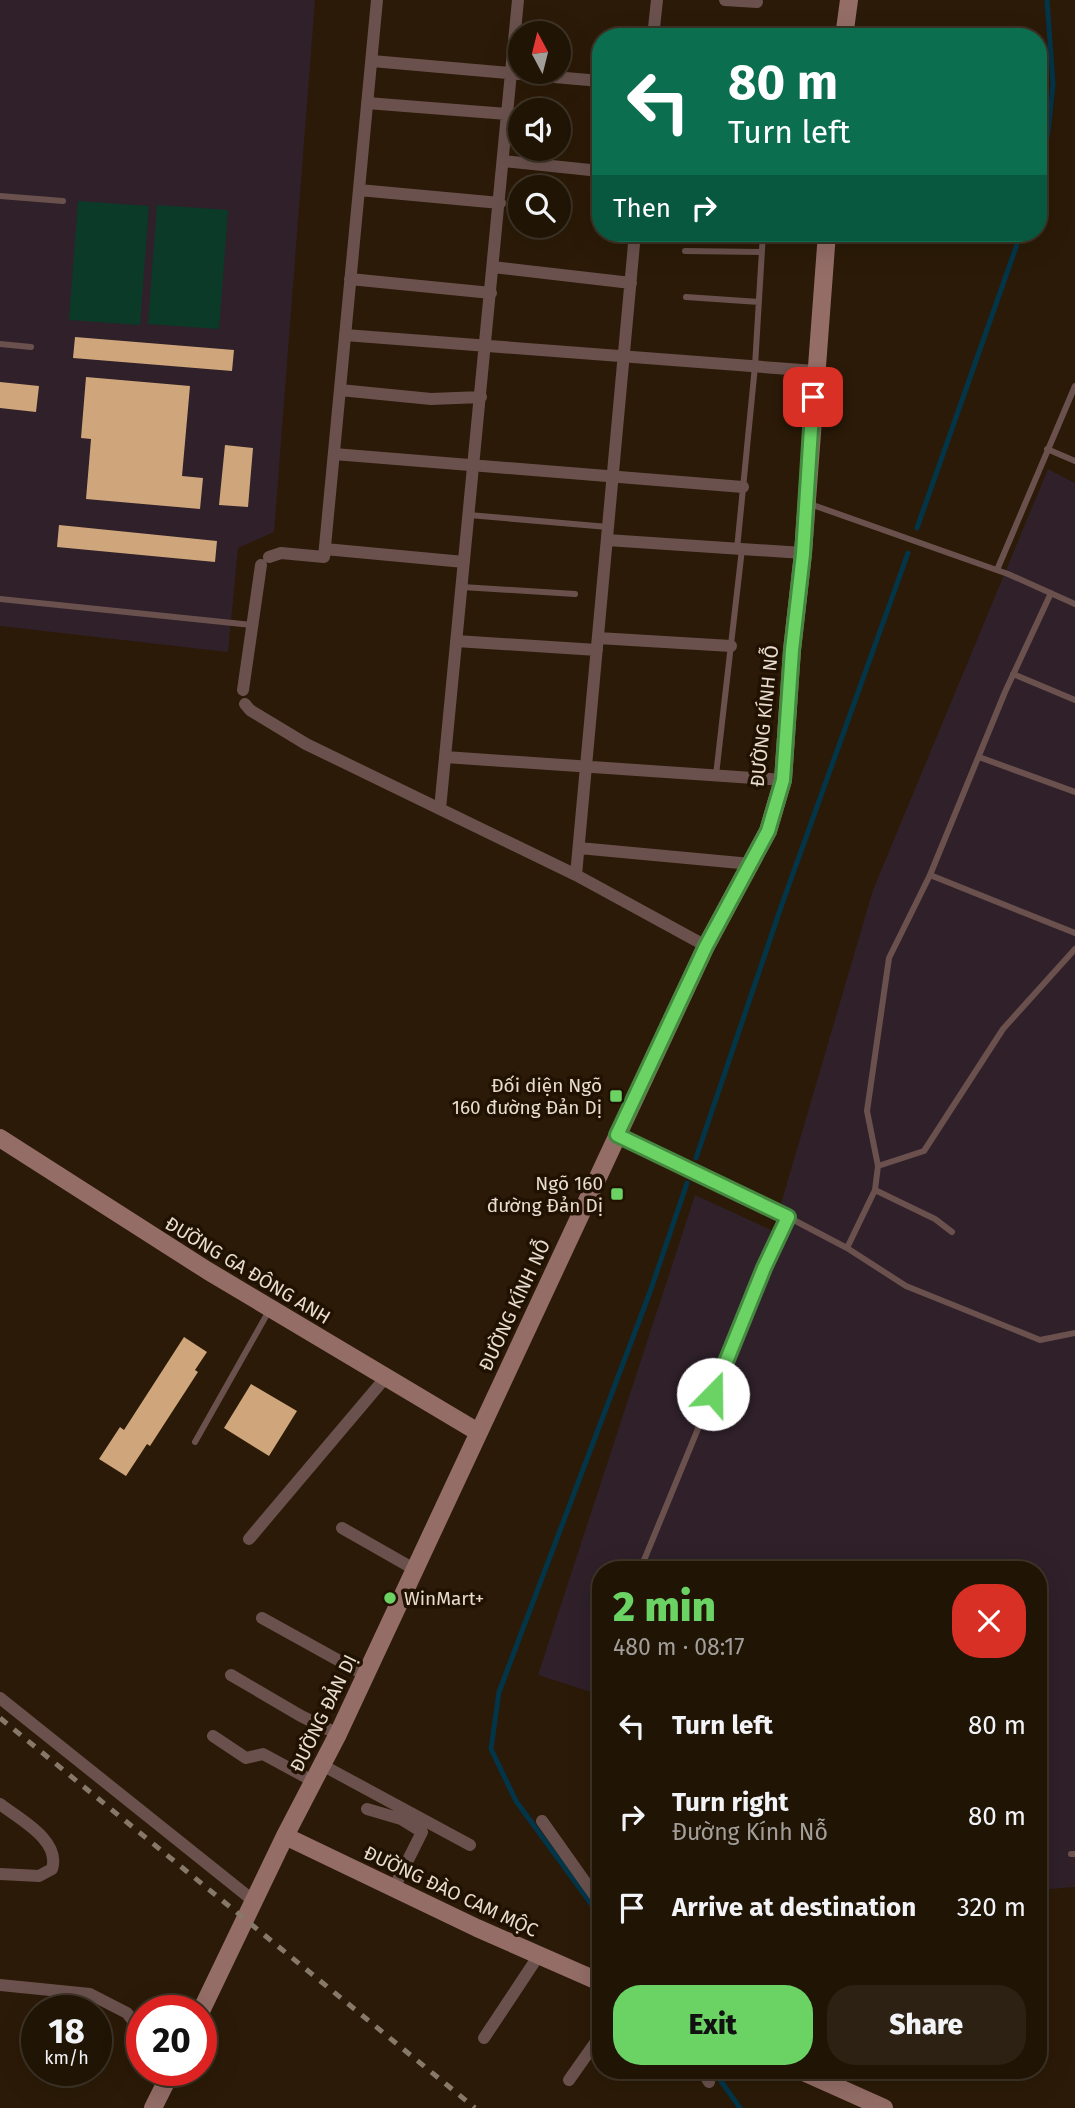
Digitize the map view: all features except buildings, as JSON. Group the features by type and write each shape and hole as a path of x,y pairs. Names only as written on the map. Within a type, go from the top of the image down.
{"street":[{"path":"243,690 265,561 281,553 324,557 377,0"},
{"path":"516,21 518,0"},
{"path":"654,28 657,0"},
{"path":"725,0 757,2"},
{"path":"845,28 849,0"},
{"path":"372,61 508,73"},
{"path":"571,78 592,80"},
{"path":"367,103 508,114 440,809"},
{"path":"504,161 592,171"},
{"path":"359,190 500,203"},
{"path":"576,875 634,242"},
{"name":"ĐƯỜNG KÍNH NỖ","path":"478,1432 706,946 768,831 783,780 826,242"},
{"path":"493,267 631,284"},
{"path":"350,279 491,293"},
{"path":"345,335 816,371"},
{"path":"340,390 430,399 481,397"},
{"path":"334,454 743,487"},
{"path":"608,534 803,554"},
{"path":"325,549 464,562"},
{"path":"457,641 731,646"},
{"path":"245,704 250,710 306,744 576,875 706,946"},
{"path":"445,757 783,780"},
{"path":"579,848 751,864"},
{"name":"ĐƯỜNG GA ĐÔNG ANH","path":"0,1138 208,1271 478,1432"},
{"path":"249,1539 386,1377"},
{"name":"ĐƯỜNG ĐẢN DỊ","path":"209,1995 285,1836 338,1734 478,1432"},
{"path":"342,1528 414,1569"},
{"path":"262,1618 365,1675"},
{"path":"231,1675 301,1716 338,1734"},
{"path":"0,1698 255,1902"},
{"path":"213,1736 246,1758 263,1754 313,1781"},
{"path":"322,1765 470,1845"},
{"path":"0,1804 39,1834 50,1846 55,1860 52,1869 39,1876 0,1874"},
{"path":"367,1809 401,1819 422,1832 394,1888"},
{"path":"542,1821 592,1892"},
{"name":"ĐƯỜNG ĐÀO CAM MỘC","path":"285,1836 592,1978"},
{"path":"484,2038 539,1955"},
{"path":"0,1985 90,1994 126,2012"},
{"path":"569,2080 592,2047"},
{"path":"819,2079 884,2108"},
{"path":"153,2108 163,2086"}],"lane":[{"path":"0,196 63,201"},
{"path":"716,775 731,646 755,366 763,242"},
{"path":"685,251 762,252"},
{"path":"686,297 758,302"},
{"path":"0,344 32,346"},
{"path":"996,570 1075,386"},
{"path":"1047,449 1075,461"},
{"path":"805,503 996,570 1075,604"},
{"path":"469,515 608,534"},
{"path":"462,587 575,594"},
{"path":"847,1248 875,1190 878,1166 867,1111 889,958 930,875 1013,674 1051,593"},
{"path":"0,599 252,625"},
{"path":"1013,674 1075,700"},
{"path":"979,757 1075,792"},
{"path":"930,875 1075,933"},
{"path":"878,1166 924,1150 1003,1029 1075,949"},
{"path":"617,1135 788,1217 847,1248 906,1286 1040,1340 1075,1333"},
{"path":"875,1190 935,1219 952,1232"},
{"path":"644,1561 764,1268 788,1217"},
{"path":"195,1442 271,1309"}],"shaded area":[{"path":"0,0 315,0 274,532 238,548 228,652 0,626"},
{"path":"1048,469 1075,483 1075,1887 1047,1889 1047,1561 592,1561 592,1692 538,1675 695,1195 773,1231 873,890"}],"green space":[{"path":"78,201 149,206 140,325 69,320"},
{"path":"157,205 228,210 219,329 148,324"}],"waterway":[{"path":"1047,0 1053,84 1047,137"},
{"path":"917,528 1018,242"},
{"path":"696,1158 781,907 908,553"},
{"path":"592,1905 516,1801 491,1749 499,1692 650,1292 687,1183"},
{"path":"719,2079 740,2108"}],"railway":[{"path":"0,1718 475,2108"}],"place":[{"name":"Đối diện Ngõ 160 đường Đản Dị","path":"616,1096"},
{"name":"Ngõ 160 đường Đản Dị","path":"617,1194"},
{"name":"WinMart+","path":"390,1598"}],"route":[{"path":"713,1394 764,1268 788,1217 617,1135 706,946 768,831 783,780 792,650 803,554 813,397"}]}
